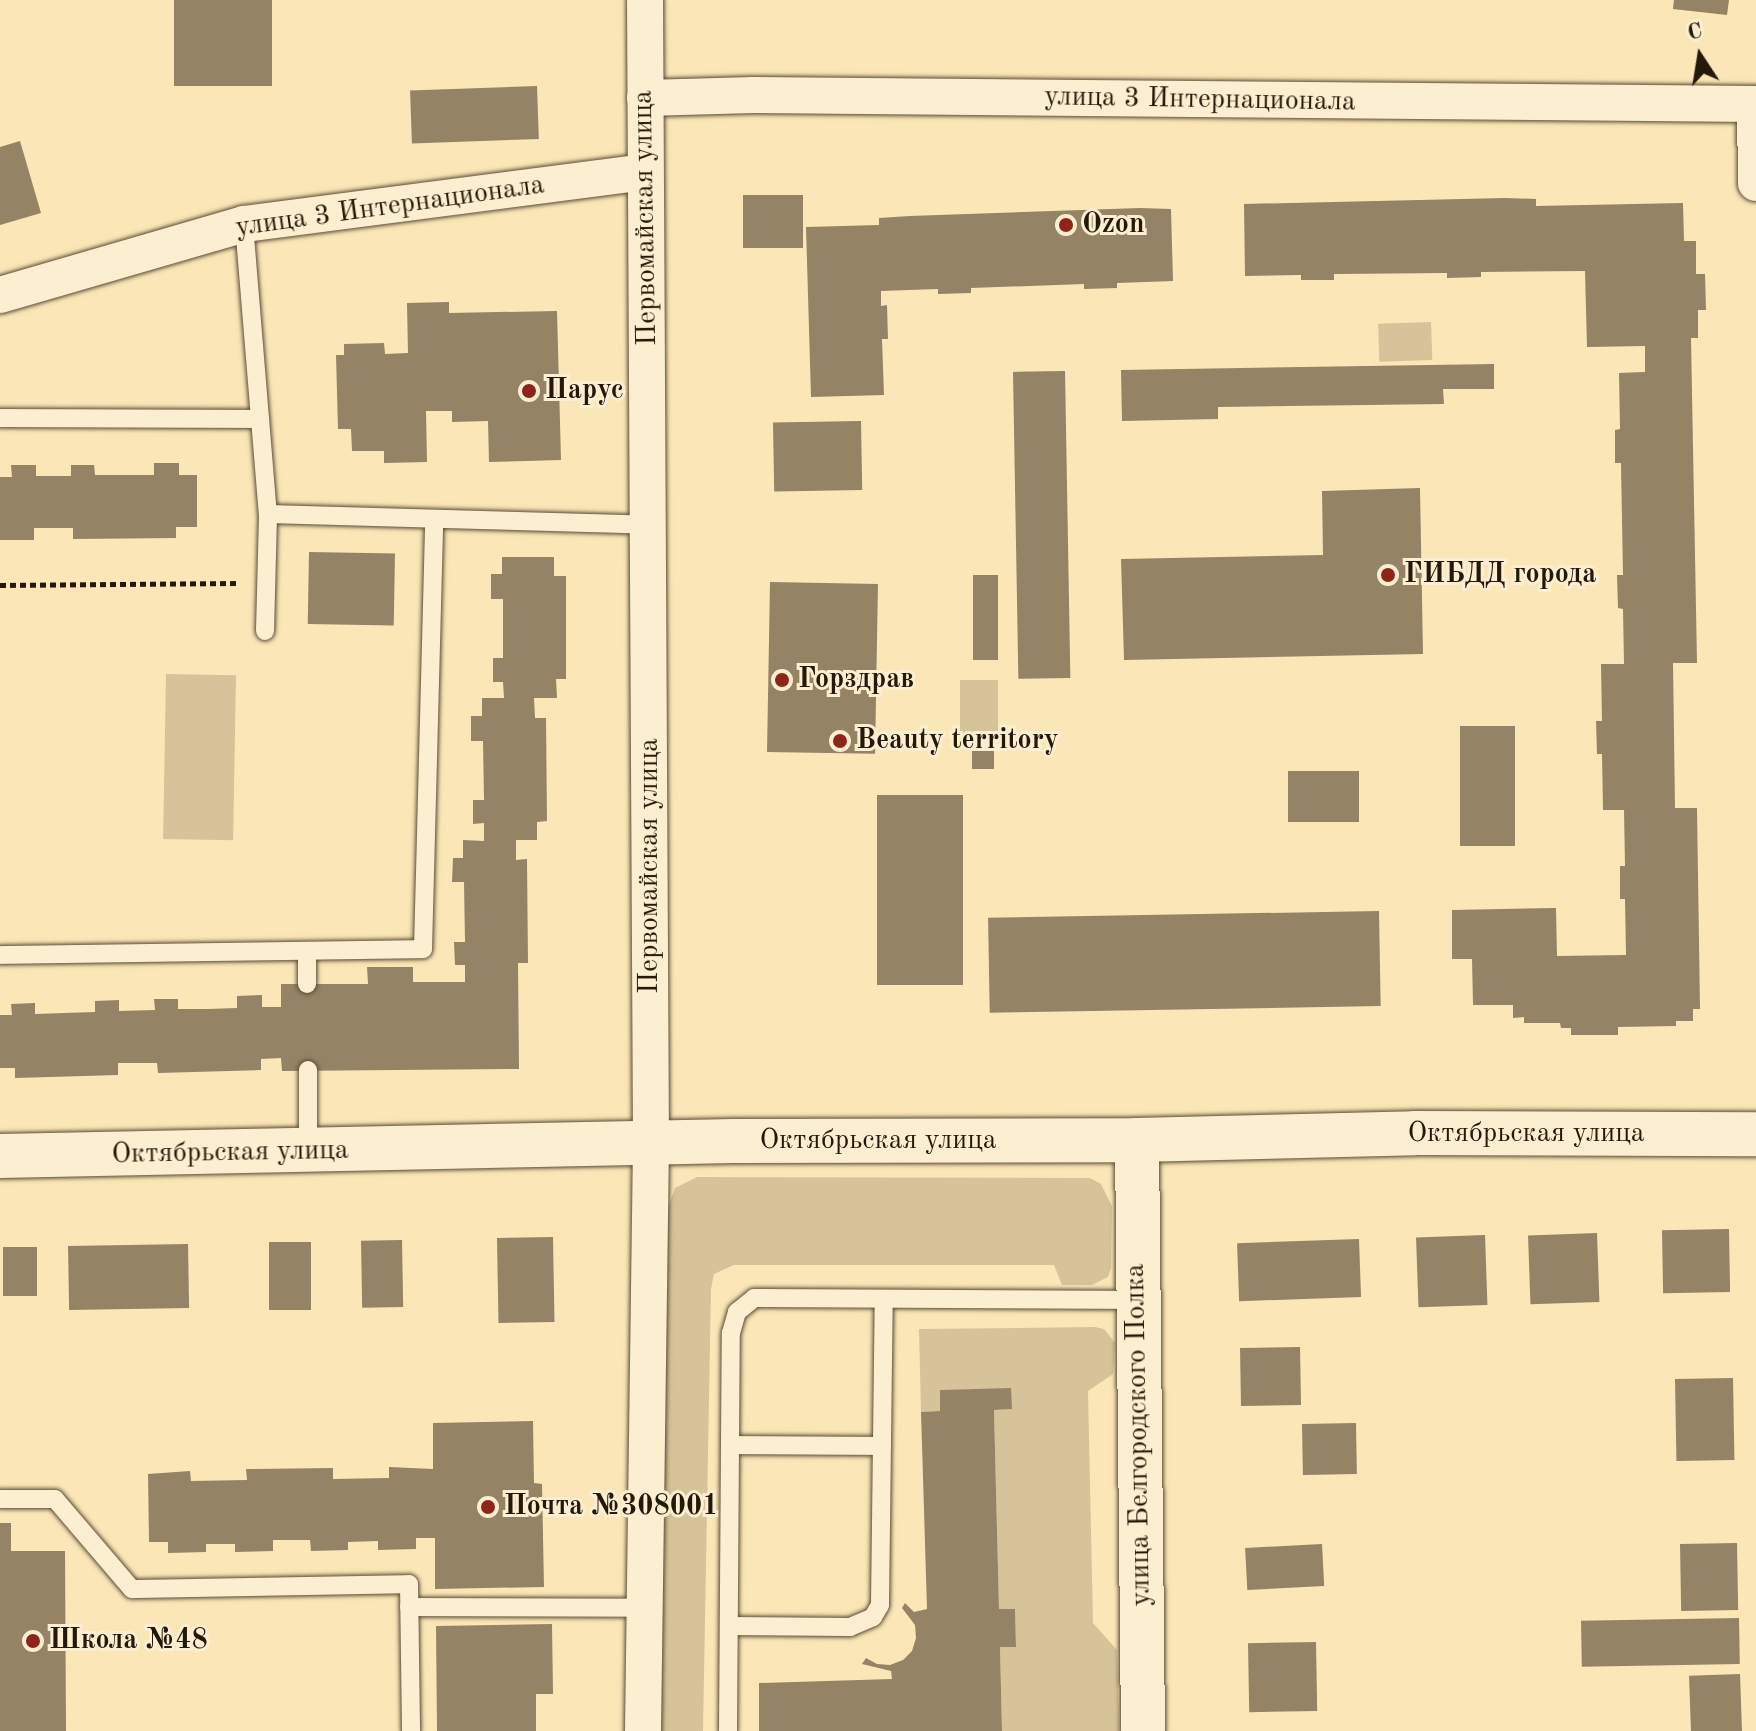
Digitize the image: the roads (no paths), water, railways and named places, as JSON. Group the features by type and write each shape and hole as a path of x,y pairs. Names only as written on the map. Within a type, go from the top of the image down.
{"street":[{"name":"Первомайская улица","path":"643,1731 651,1144 645,0"},
{"name":"улица 3 Интернационала","path":"645,98 754,95 1755,104"},
{"path":"1755,104 1756,183"},
{"name":"улица 3 Интернационала","path":"0,295 244,224 644,172"},
{"name":"Октябрьская улица","path":"0,1156 651,1144 1137,1140 1415,1133 1756,1134"},
{"name":"улица Белгородского Полка","path":"1137,1140 1143,1731"}],"lane":[{"path":"244,224 268,514 265,631"},
{"path":"0,418 260,419"},
{"path":"268,514 650,525"},
{"path":"0,955 423,949 434,519"},
{"path":"307,952 307,984"},
{"path":"308,1070 308,1152"},
{"path":"728,1731 732,1322 744,1304 766,1298 1137,1300"},
{"path":"729,1626 850,1627 873,1617 882,1592 884,1299"},
{"path":"730,1445 882,1446"},
{"path":"0,1499 55,1499 132,1589 409,1584 411,1731"},
{"path":"409,1607 644,1608"}],"place":[{"name":"Ozon","path":"1066,225"},
{"name":"Парус","path":"529,391"},
{"name":"ГИБДД города","path":"1388,575"},
{"name":"Горздрав","path":"782,680"},
{"name":"Beauty territory","path":"840,741"},
{"name":"Почта №308001","path":"488,1507"},
{"name":"Школа №48","path":"33,1641"}]}
